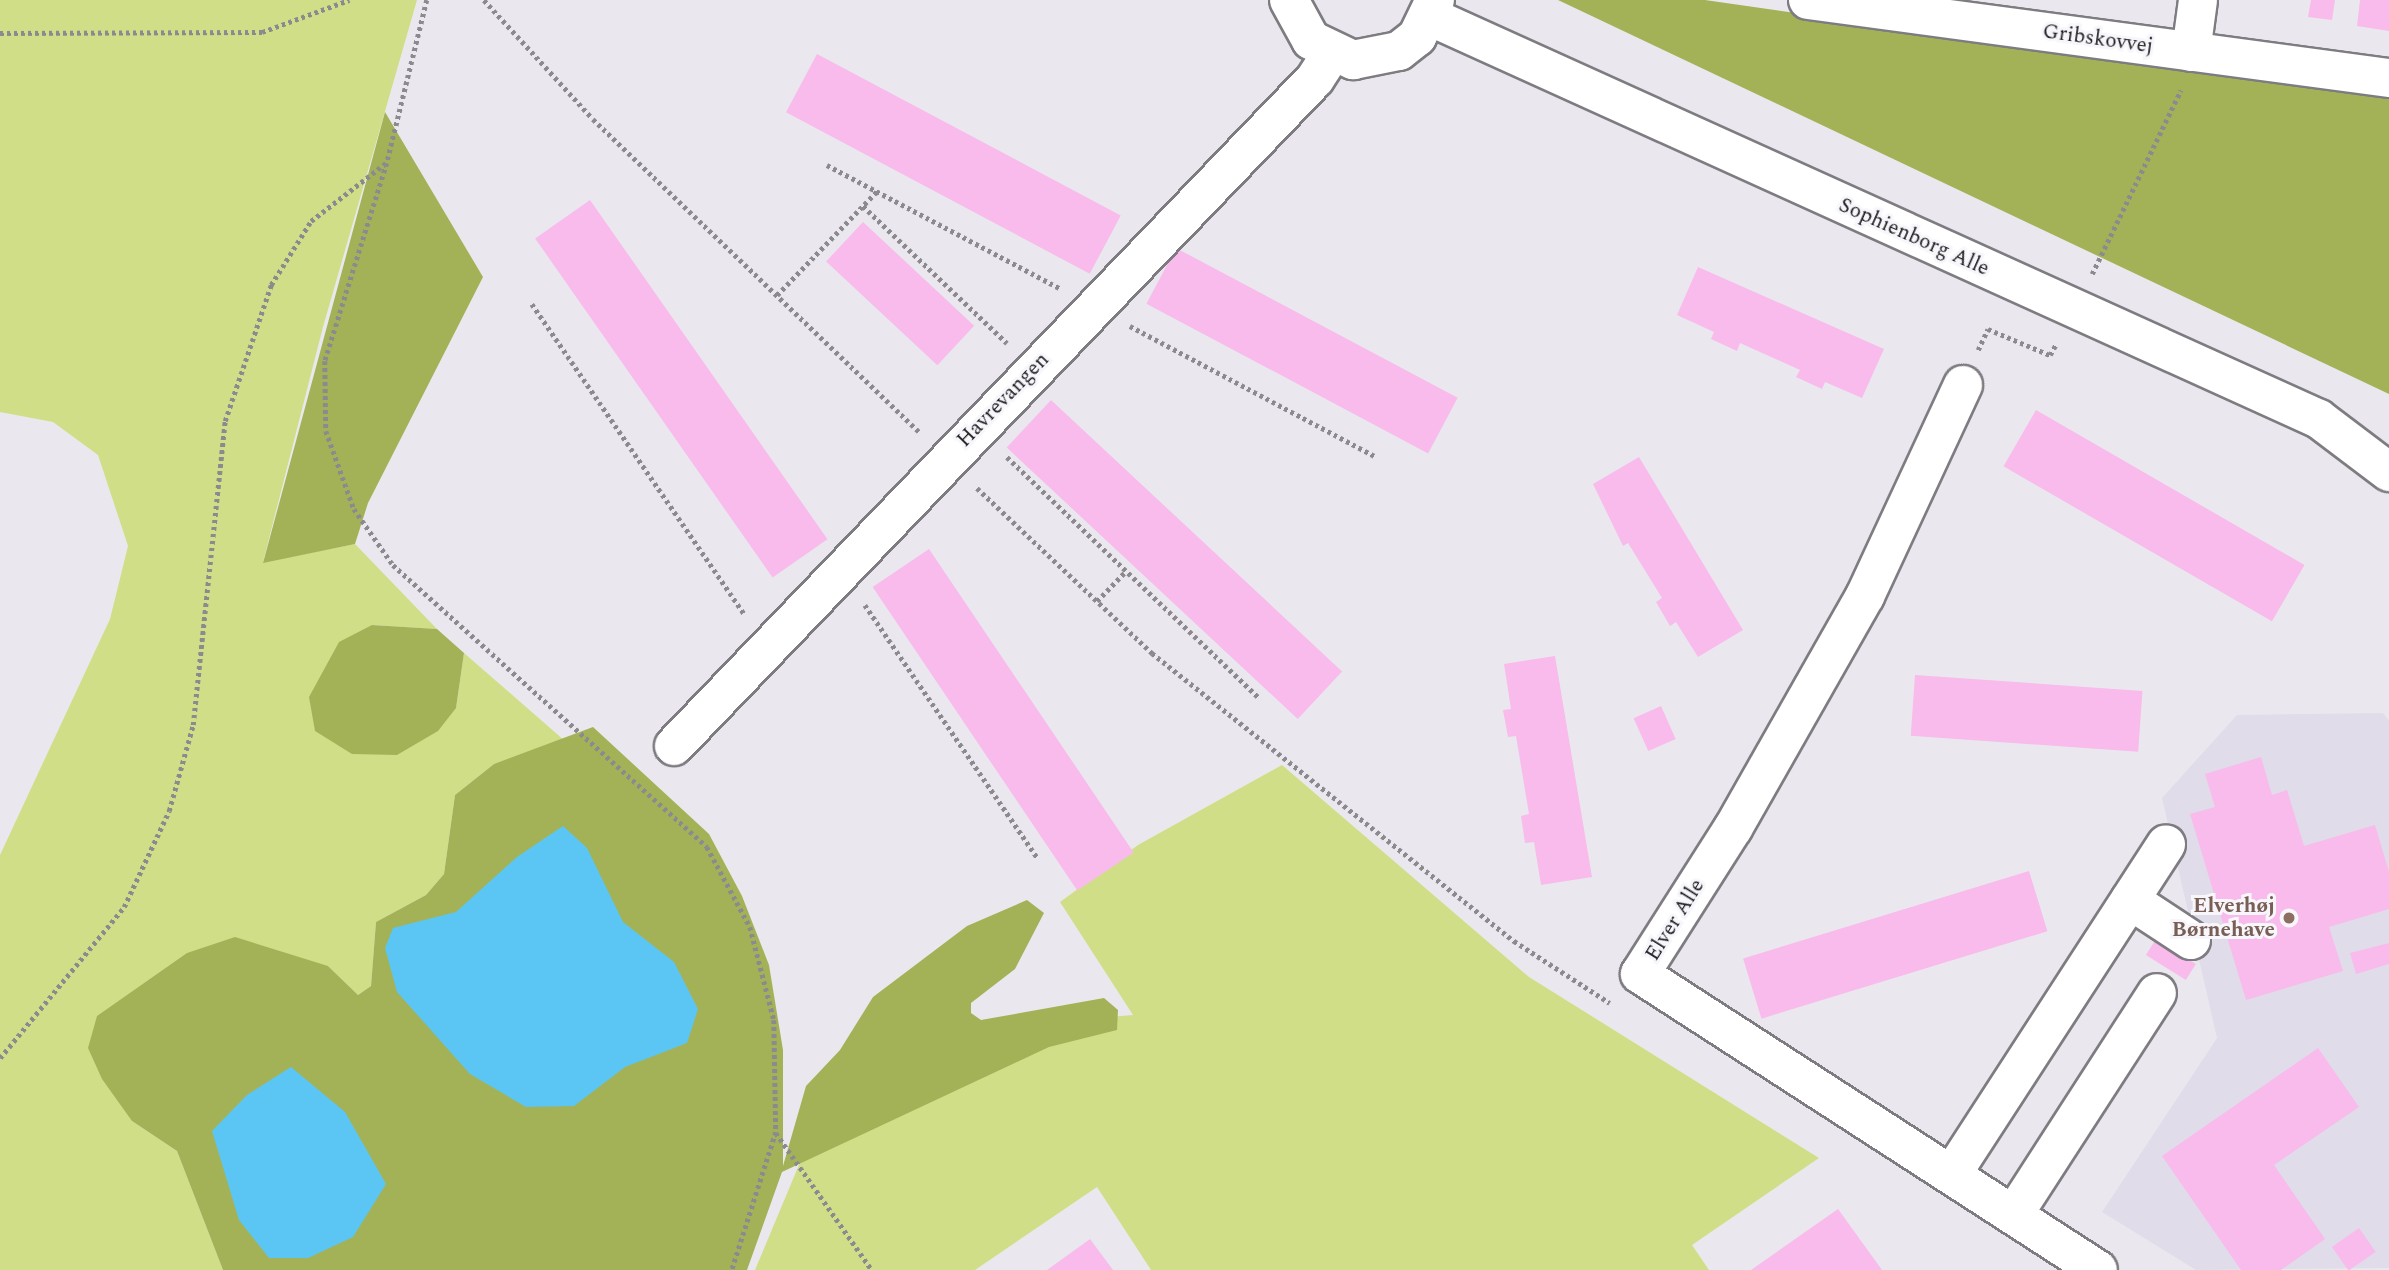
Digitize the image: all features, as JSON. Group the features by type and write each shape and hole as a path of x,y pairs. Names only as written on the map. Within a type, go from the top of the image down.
{"street":[{"path":"1289,0 1311,40 1331,54 1377,59 1417,37 1433,9"},
{"name":"Gribskovvej","path":"1808,0 2389,78"},
{"path":"2191,52 2198,0"},
{"name":"Sophienborg Alle","path":"1433,9 2074,310 2319,419 2389,472"},
{"name":"Havrevangen","path":"674,746 946,458 1315,79 1331,54"},
{"name":"Elver Alle","path":"1963,385 1865,596 1733,828 1640,974 2014,1214 2079,1265"},
{"path":"1952,1174 2166,844"},
{"path":"2130,900 2191,940"},
{"path":"2014,1214 2157,993"}],"path":[{"path":"0,33 262,32 349,0"},
{"path":"427,0 387,163 326,361 326,431 354,509 393,565 708,847 750,927 774,1020 776,1132 732,1270"},
{"path":"484,0 593,119 1152,653 1514,941 1619,1008"},
{"path":"1983,339 1988,329 2050,355 2184,84 2191,52"},
{"path":"0,1058 124,907 169,811 193,725 225,421 271,285 311,221 387,163"},
{"path":"777,295 877,191"},
{"path":"863,206 1034,368"},
{"path":"533,304 767,648"},
{"path":"976,428 1258,697"},
{"path":"841,570 1037,857"},
{"path":"1097,601 1126,571"},
{"path":"776,1132 872,1270"}],"shaded area":[{"name":"Elverhøj Børnehave","path":"2383,713 2389,721 2389,1268 2196,1270 2102,1212 2217,1038 2162,798 2237,715"}],"green space":[{"path":"0,0 417,0 323,327 263,562 355,544 437,629 372,625 456,708 464,653 565,741 494,764 455,795 444,874 426,895 376,922 371,986 358,995 328,966 132,1121 177,1151 223,1270 0,1270 0,855 110,619 128,546 98,455 53,422 0,412"},
{"path":"1558,0 1705,0 2389,99 2389,394"},
{"path":"385,112 483,277 368,503 355,544 263,563"},
{"path":"372,625 437,629 464,653 456,708 438,731 397,755 352,754 315,731 309,697 339,642"},
{"path":"593,727 709,834 742,896 769,965 783,1050 783,1166 806,1086 840,1050 873,997 967,926 1027,900 1044,913 1015,969 971,1003 971,1013 981,1020 1104,998 1118,1010 1117,1030 1049,1047 782,1172 747,1270 223,1270 177,1151 132,1121 102,1079 88,1048 97,1016 187,953 235,937 328,966 358,995 371,986 376,922 426,895 444,874 455,795 494,764"},
{"path":"1282,765 1529,977 1819,1158 1692,1245 1709,1270 1151,1270 1097,1187 975,1270 755,1270 806,1148 1073,1020 1133,1015 1060,902 1138,845"}],"water":[{"path":"563,826 587,848 623,922 674,962 698,1009 687,1043 625,1067 574,1106 526,1107 470,1074 397,992 385,948 393,928 456,912 517,857"},
{"path":"291,1067 345,1112 386,1184 353,1237 308,1258 269,1258 239,1220 212,1131 247,1095"}],"building":[{"path":"2311,0 2335,0 2332,20 2308,17"},
{"path":"2360,0 2389,0 2389,31 2357,26"},
{"path":"817,54 1121,215 1090,274 786,112"},
{"path":"590,200 827,539 773,578 535,238"},
{"path":"863,222 974,326 937,365 826,261"},
{"path":"1176,248 1458,398 1428,453 1146,304"},
{"path":"1698,267 1884,349 1862,398 1825,382 1822,389 1796,377 1800,370 1740,343 1737,351 1711,339 1714,332 1677,315"},
{"path":"1051,400 1342,671 1298,719 1007,448"},
{"path":"2036,410 2304,565 2272,621 2004,466"},
{"path":"1639,457 1743,630 1698,657 1676,622 1670,626 1656,602 1662,598 1628,543 1623,546 1593,484"},
{"path":"929,549 1134,852 1077,890 873,587"},
{"path":"1555,656 1592,877 1541,885 1534,842 1525,843 1521,816 1529,814 1516,736 1508,737 1503,710 1511,709 1504,664"},
{"path":"1915,675 2142,691 2138,752 1911,736"},
{"path":"1661,706 1676,739 1648,751 1634,718"},
{"path":"2261,757 2272,795 2287,790 2304,846 2375,825 2389,872 2389,909 2329,927 2343,971 2246,1000 2190,814 2215,807 2205,774"},
{"path":"2029,871 2047,931 1761,1019 1743,958"},
{"path":"2156,939 2196,964 2186,980 2146,955"},
{"path":"2389,943 2389,964 2356,974 2350,953"},
{"path":"2318,1048 2359,1107 2274,1165 2325,1239 2281,1270 2241,1270 2162,1156"},
{"path":"1838,1209 1882,1270 1751,1270"},
{"path":"2359,1228 2376,1252 2348,1270 2332,1247"},
{"path":"1090,1239 1113,1270 1047,1270"}],"place":[{"name":"Elverhøj Børnehave","path":"2289,918"}]}
